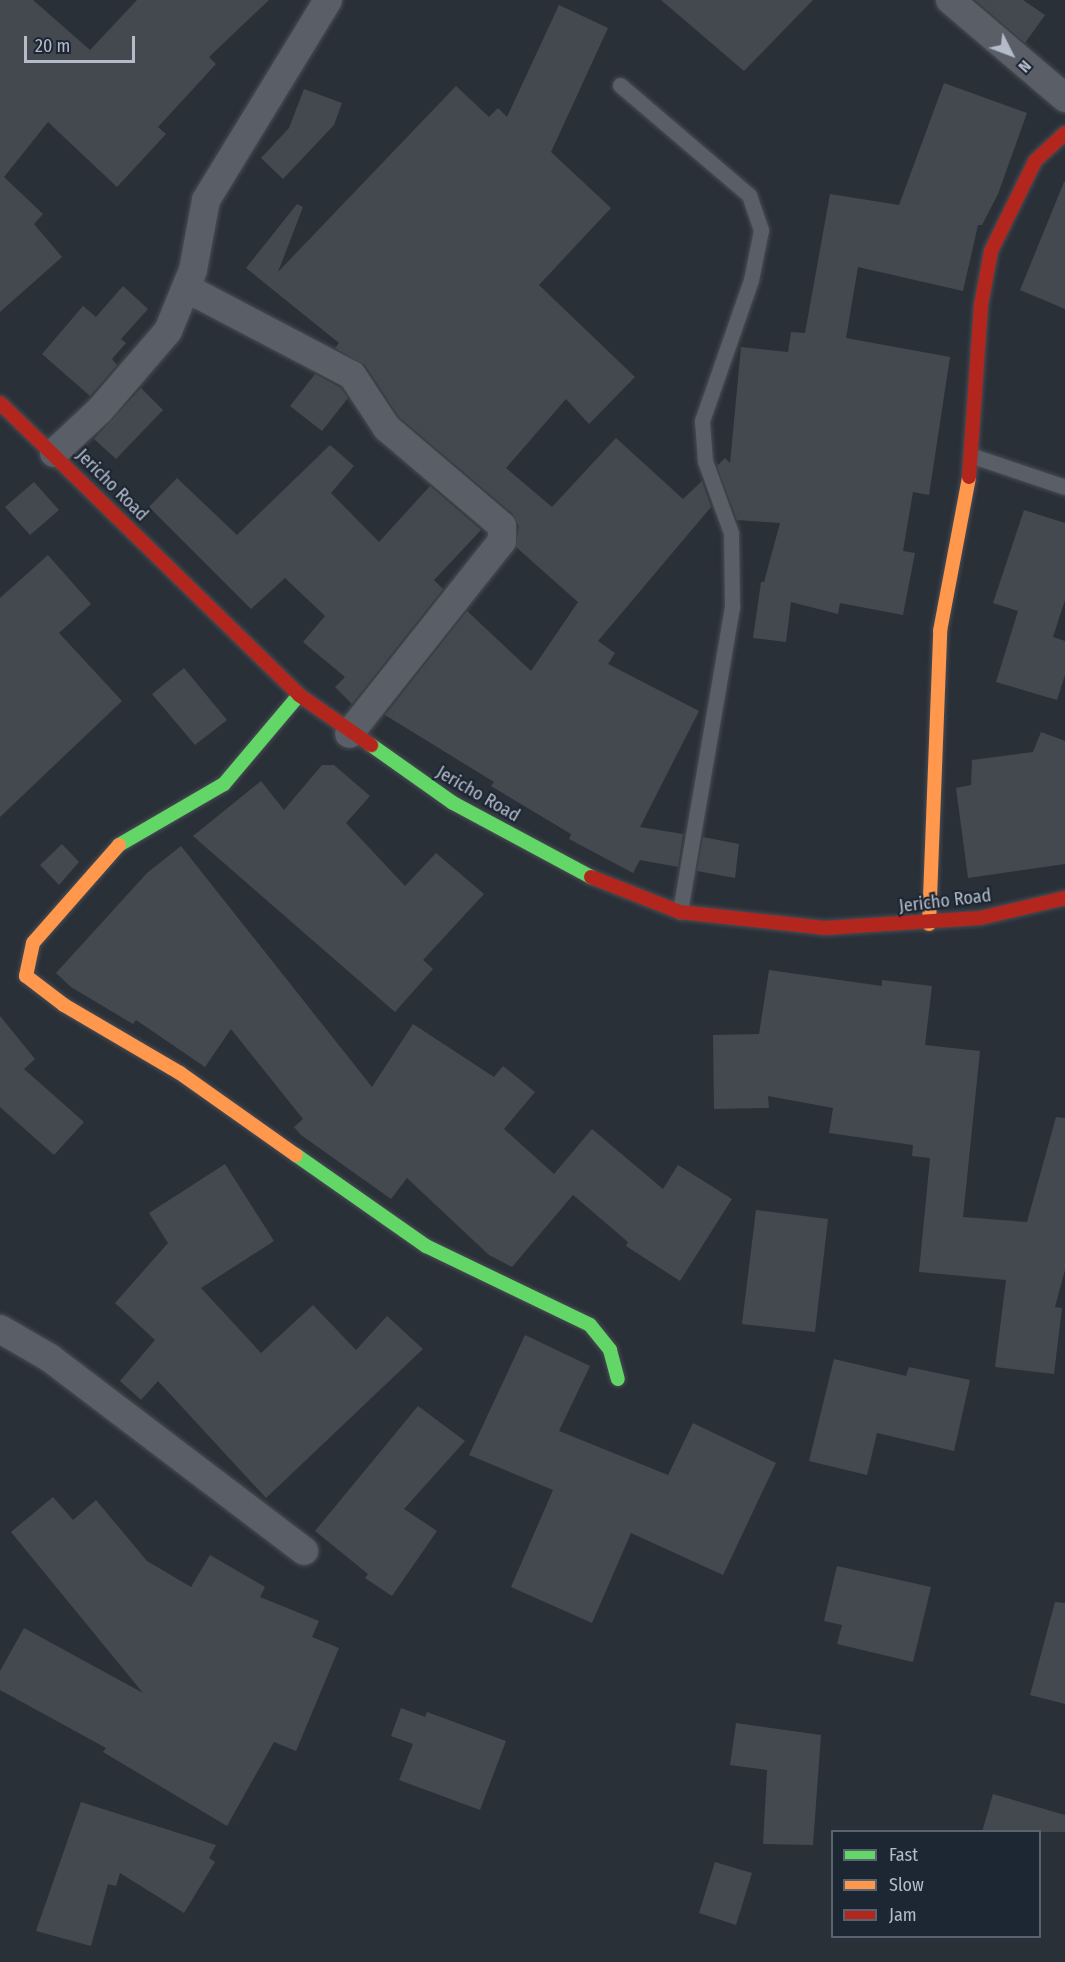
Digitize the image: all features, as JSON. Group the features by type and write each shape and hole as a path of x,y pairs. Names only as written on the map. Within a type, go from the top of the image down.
{"street":[{"path":"54,453 100,410 168,331 186,288 206,200 328,0"},
{"path":"950,0 1065,98"},
{"path":"929,924 940,631 973,456 977,348 991,251 1035,161 1065,133"},
{"path":"186,288 352,375 387,428 502,526 502,541 349,734"},
{"name":"Jericho Road","path":"0,404 54,453 299,695 349,734 453,803 581,873 680,912 824,928 929,924 1065,898"},
{"path":"299,695 224,784 118,846 33,943 27,954 26,976 64,1005 180,1073 426,1246 590,1325 610,1350 618,1379"},
{"path":"0,1329 50,1358 304,1551"}],"lane":[{"path":"620,85 748,195 761,230 751,280 702,421 705,461 731,533 732,607 680,912"},
{"path":"973,456 1065,487"}],"building":[{"path":"0,0 33,0 90,50 137,0 269,0 209,57 216,64 158,127 166,134 117,187 48,122 4,177 43,214 34,224 62,257 0,312"},
{"path":"661,0 813,0 744,71"},
{"path":"975,0 1023,0 1045,15 1025,43"},
{"path":"559,5 608,28 551,152 611,208 539,285 635,377 589,424 566,399 506,468 552,507 616,438 683,499 702,481 711,507 598,641 615,653 608,664 699,711 640,827 683,834 678,867 640,860 633,873 569,839 571,834 491,786 494,782 385,715 467,611 531,671 578,602 516,547 519,526 513,514 399,417 365,365 335,348 339,343 246,268 297,204 303,207 278,272 456,86 489,117 498,108 507,117"},
{"path":"944,83 1027,113 998,194 982,225 978,225 963,291 858,267 846,338 950,357 929,495 913,492 903,551 915,553 903,615 840,603 838,614 791,602 786,642 753,638 761,582 764,582 780,523 737,520 717,466 725,458 730,463 741,347 788,352 791,332 805,333 830,194 899,205"},
{"path":"304,89 342,103 334,125 283,179 261,158 289,128"},
{"path":"1065,182 1065,309 1020,290"},
{"path":"123,286 148,309 121,339 126,343 112,359 117,365 90,396 42,354 83,306 96,317"},
{"path":"315,374 341,388 348,398 322,431 290,406"},
{"path":"141,388 163,410 116,459 94,439"},
{"path":"330,445 354,466 331,493 379,542 430,486 481,530 434,580 443,589 352,704 335,687 345,677 303,642 325,616 285,578 251,609 149,507 177,478 237,535"},
{"path":"34,482 59,510 30,535 5,507"},
{"path":"1024,510 1065,523 1065,600 1053,637 1065,641 1065,675 1057,700 996,682 1018,611 993,603"},
{"path":"48,555 91,604 59,633 122,701 0,817 0,598"},
{"path":"184,668 227,720 195,745 152,694"},
{"path":"1041,732 1065,741 1065,864 968,878 956,788 971,785 972,760 1033,752"},
{"path":"322,765 334,765 370,796 346,823 405,886 436,853 484,894 423,960 433,969 395,1012 193,836 261,781 284,810"},
{"path":"703,837 739,844 735,878 697,871"},
{"path":"62,844 79,862 59,885 40,865"},
{"path":"181,846 372,1087 413,1024 494,1077 503,1066 535,1092 504,1129 554,1174 592,1129 663,1189 678,1165 732,1199 680,1281 626,1246 628,1242 573,1195 512,1267 489,1255 407,1178 391,1199 301,1135 294,1127 303,1119 231,1029 205,1067 136,1020 133,1024 71,987 56,973 147,873"},
{"path":"769,970 882,986 882,980 932,986 925,1045 980,1051 963,1217 1027,1222 1056,1117 1065,1118 1065,1270 1055,1307 1062,1308 1054,1374 995,1367 1006,1280 919,1272 930,1158 912,1156 913,1145 829,1133 833,1108 768,1096 769,1108 714,1109 713,1035 759,1034"},
{"path":"0,1016 35,1059 24,1069 84,1122 54,1155 0,1107"},
{"path":"225,1164 274,1241 201,1288 261,1353 313,1305 356,1350 387,1316 423,1349 266,1498 158,1381 141,1400 120,1381 155,1340 115,1303 168,1243 149,1213"},
{"path":"756,1210 828,1219 815,1332 742,1324"},
{"path":"525,1335 590,1366 559,1431 668,1475 693,1423 776,1463 723,1575 631,1533 592,1623 511,1587 553,1490 469,1455"},
{"path":"834,1359 906,1376 909,1367 970,1380 954,1451 877,1433 867,1475 809,1461"},
{"path":"418,1406 465,1441 404,1509 437,1531 392,1596 365,1578 368,1574 315,1531"},
{"path":"53,1497 73,1520 96,1500 147,1561 191,1587 210,1555 265,1587 260,1597 319,1621 312,1637 339,1648 296,1751 274,1742 227,1826 103,1752 106,1748 0,1690 0,1671 24,1628 143,1693 11,1532"},
{"path":"837,1566 931,1587 913,1662 837,1644 842,1625 824,1621"},
{"path":"1055,1602 1065,1603 1065,1704 1030,1695"},
{"path":"401,1708 425,1717 427,1712 506,1741 480,1810 399,1780 413,1744 391,1736"},
{"path":"736,1723 821,1735 813,1845 763,1844 767,1770 730,1765"},
{"path":"993,1794 1065,1815 1065,1832 983,1830"},
{"path":"81,1802 216,1845 209,1858 215,1862 184,1913 120,1873 116,1886 108,1884 91,1946 36,1931"},
{"path":"715,1862 752,1873 736,1925 699,1913"}],"traffic: fast":[{"path":"119,845 224,784 299,695"},
{"path":"371,745 453,803 591,877"},
{"path":"296,1155 426,1246 590,1325 610,1350 618,1379"}],"traffic: slow":[{"path":"929,924 940,631 969,477"},
{"path":"119,845 33,943 26,976 64,1005 180,1073 296,1155"}],"traffic: jam":[{"path":"969,477 981,305 991,251 1035,161 1065,133"},
{"path":"0,403 299,695 371,745"},
{"path":"591,877 680,912 824,928 980,918 1065,898"}]}
